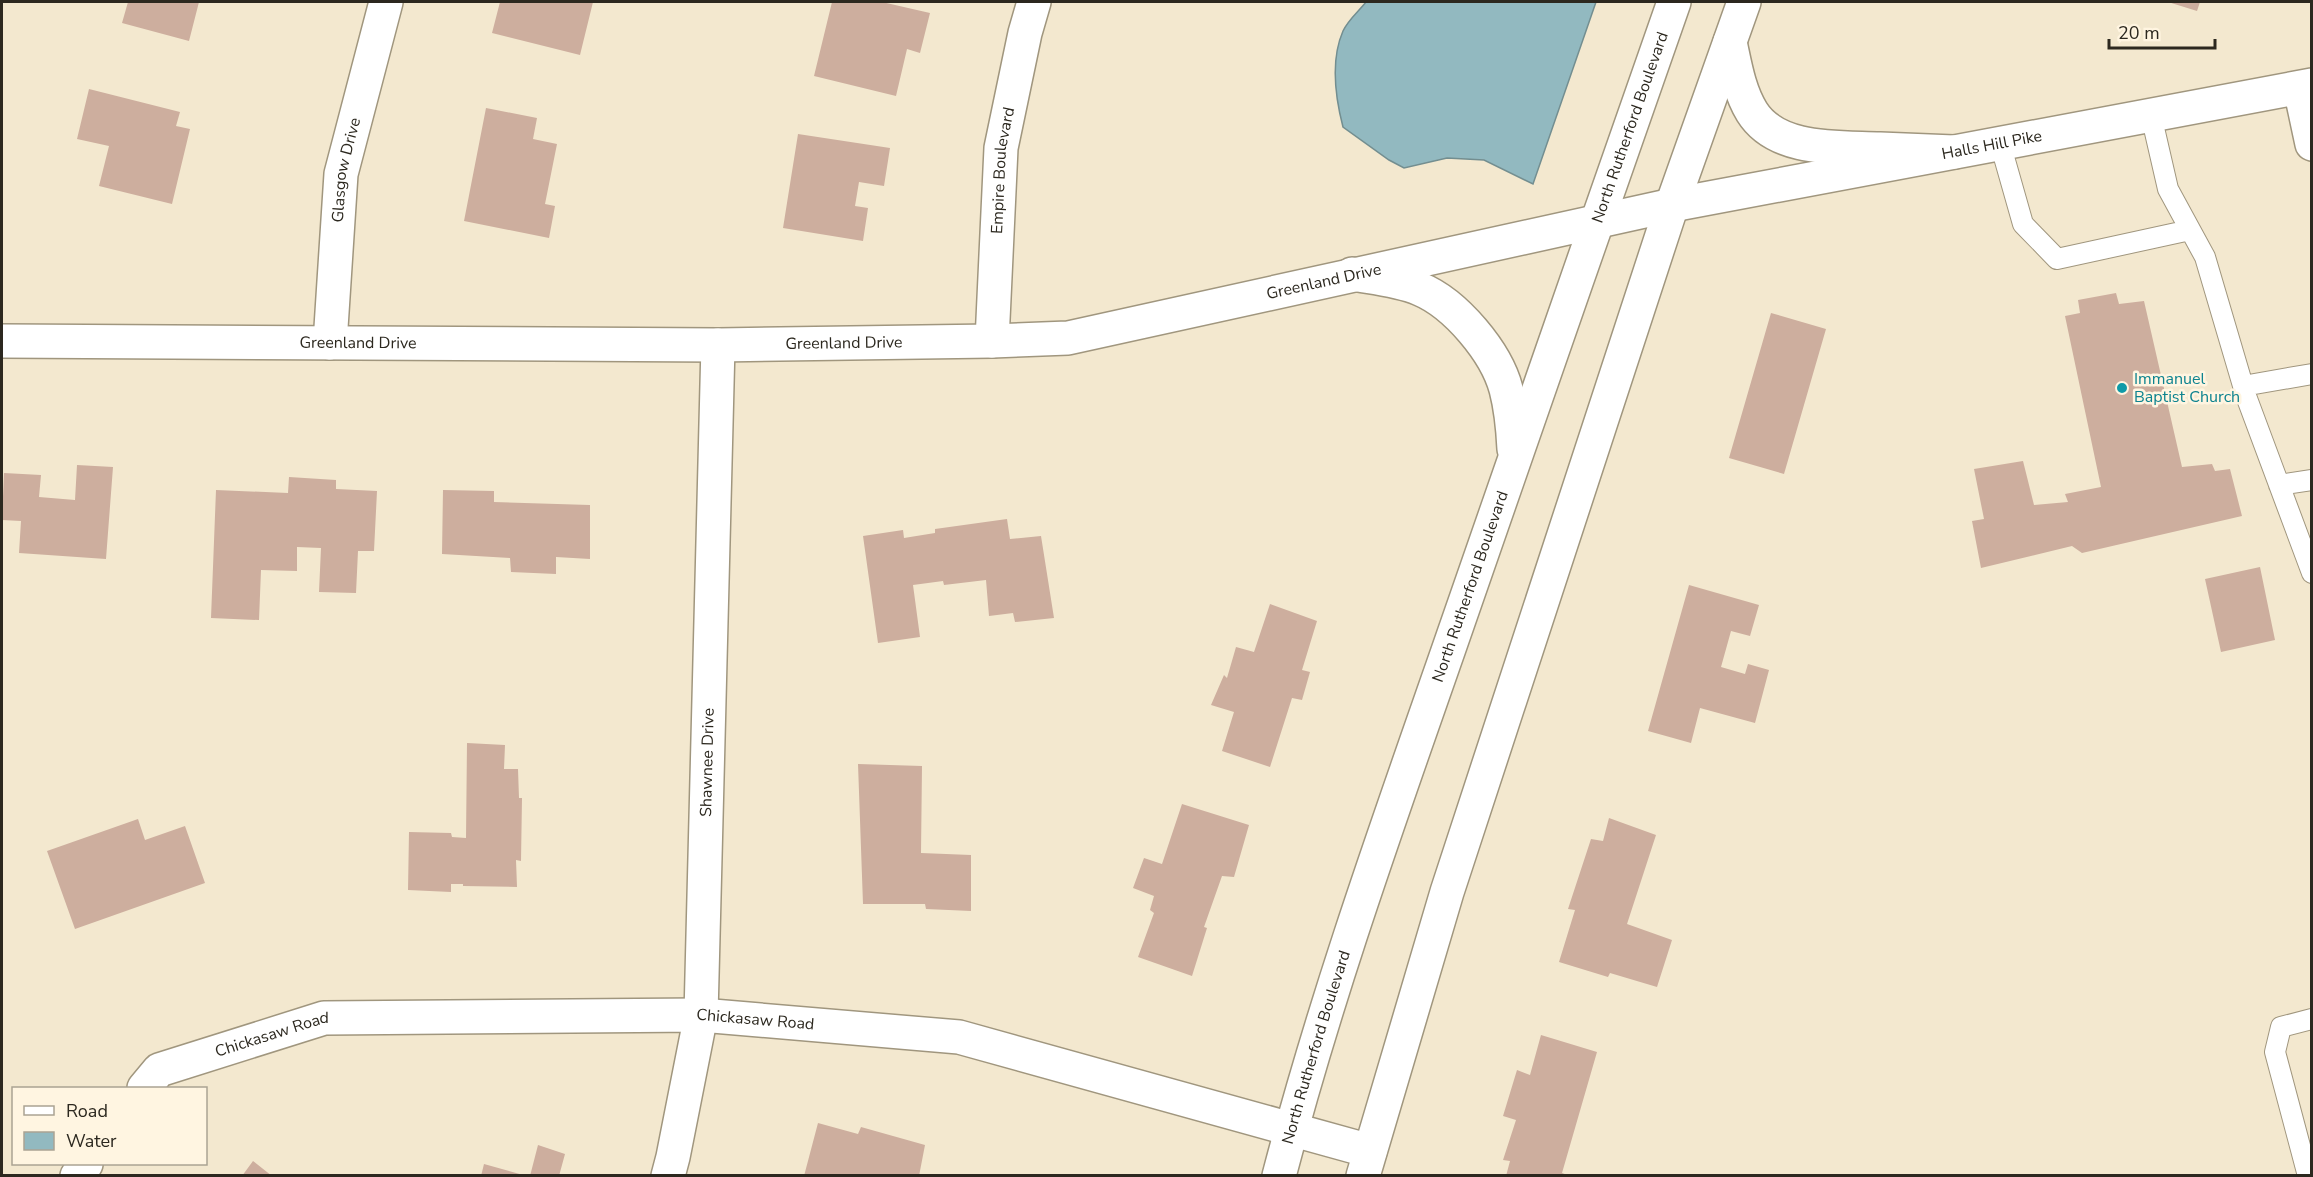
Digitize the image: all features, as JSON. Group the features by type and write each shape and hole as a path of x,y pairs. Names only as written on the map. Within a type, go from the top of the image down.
{"street":[{"name":"Glasgow Drive","path":"330,343 341,174 386,2"},
{"name":"Empire Boulevard","path":"992,341 1001,148 1025,33 1034,2"},
{"name":"North Rutherford Boulevard","path":"1279,1176 1353,929 1674,2"},
{"path":"1367,1163 1447,892 1672,205 1744,2"},
{"path":"1730,42 1738,80 1752,112 1773,131 1787,138 1823,147 1954,152"},
{"path":"2306,86 2312,144"},
{"name":"Halls Hill Pike","path":"1672,205 2306,86"},
{"name":"Greenland Drive","path":"2,341 718,345 1068,338 1672,205"},
{"path":"1352,274 1399,282 1421,290 1442,302 1479,338 1506,387 1515,458"},
{"name":"Shawnee Drive","path":"668,1176 701,1015 718,345"},
{"name":"Chickasaw Road","path":"146,1087 159,1070 324,1018 701,1015 959,1037 1291,1130 1367,1163"}],"lane":[{"path":"2151,116 2168,189 2205,257 2243,386 2312,573"},
{"path":"2000,143 2024,224 2057,260 2190,230"},
{"path":"2243,386 2312,374"},
{"path":"2278,485 2312,480"},
{"path":"2308,1176 2275,1052 2281,1027 2312,1019"}],"water":[{"path":"1366,2 1596,2 1533,184 1484,160 1447,158 1404,168 1343,127 1336,91 1336,54 1345,27"}],"building":[{"path":"128,2 199,2 189,41 122,23"},
{"path":"500,2 593,2 580,55 492,33"},
{"path":"832,2 882,2 930,13 920,53 907,49 896,96 814,76"},
{"path":"2168,2 2200,2 2197,11"},
{"path":"89,89 180,112 176,126 190,129 172,204 99,186 109,146 77,139"},
{"path":"486,108 537,118 533,139 557,144 545,204 555,206 549,238 464,221"},
{"path":"798,134 890,148 884,186 859,182 855,206 868,208 863,241 783,228"},
{"name":"Immanuel Baptist Church","path":"2116,293 2119,304 2144,301 2182,467 2212,464 2215,471 2230,469 2242,516 2082,553 2072,546 1981,568 1972,521 1984,519 1974,469 2023,461 2034,505 2068,502 2065,494 2101,487 2065,316 2080,313 2078,300"},
{"path":"1771,313 1826,329 1784,474 1729,458"},
{"path":"77,465 113,467 106,559 19,553 21,521 2,520 4,473 41,475 39,497 75,500"},
{"path":"289,477 336,480 336,489 377,491 374,551 358,551 356,593 319,592 321,548 297,547 297,571 261,570 259,620 211,618 216,490 288,493"},
{"path":"443,490 494,491 494,502 590,505 590,559 556,557 556,574 511,572 510,558 442,554"},
{"path":"1007,519 1010,539 1041,536 1054,618 1015,622 1013,613 989,616 986,580 944,585 943,581 913,585 920,637 878,643 863,536 903,530 904,538 935,533 935,529"},
{"path":"2260,567 2275,640 2221,652 2205,579"},
{"path":"1689,585 1759,605 1750,636 1731,631 1721,667 1745,674 1748,664 1769,670 1755,723 1700,708 1691,743 1648,731"},
{"path":"1270,604 1317,621 1302,670 1310,672 1302,700 1292,698 1270,767 1222,751 1234,712 1211,705 1224,675 1227,678 1236,647 1254,652"},
{"path":"467,743 505,745 504,769 518,769 519,798 522,798 521,861 516,860 517,887 451,884 451,892 408,890 409,832 451,833 452,837 466,838"},
{"path":"858,764 922,766 921,853 971,855 971,911 926,909 925,904 863,904"},
{"path":"1182,804 1249,825 1234,877 1222,876 1204,927 1207,928 1192,976 1138,957 1154,913 1150,910 1154,896 1133,888 1144,858 1162,864"},
{"path":"1609,818 1656,835 1627,924 1672,940 1657,987 1610,973 1608,977 1559,962 1575,910 1568,909 1591,839 1603,841"},
{"path":"138,819 145,840 185,826 205,883 75,929 47,851"},
{"path":"1541,1035 1597,1052 1562,1173 1570,1176 1506,1176 1510,1161 1503,1160 1516,1120 1503,1116 1517,1070 1530,1075"},
{"path":"818,1123 858,1134 861,1127 925,1145 919,1176 804,1176"},
{"path":"538,1145 565,1154 559,1176 530,1176"},
{"path":"253,1161 272,1176 242,1176"},
{"path":"484,1164 523,1175 523,1176 481,1176"}],"place":[{"name":"Immanuel Baptist Church","path":"2122,388"}]}
